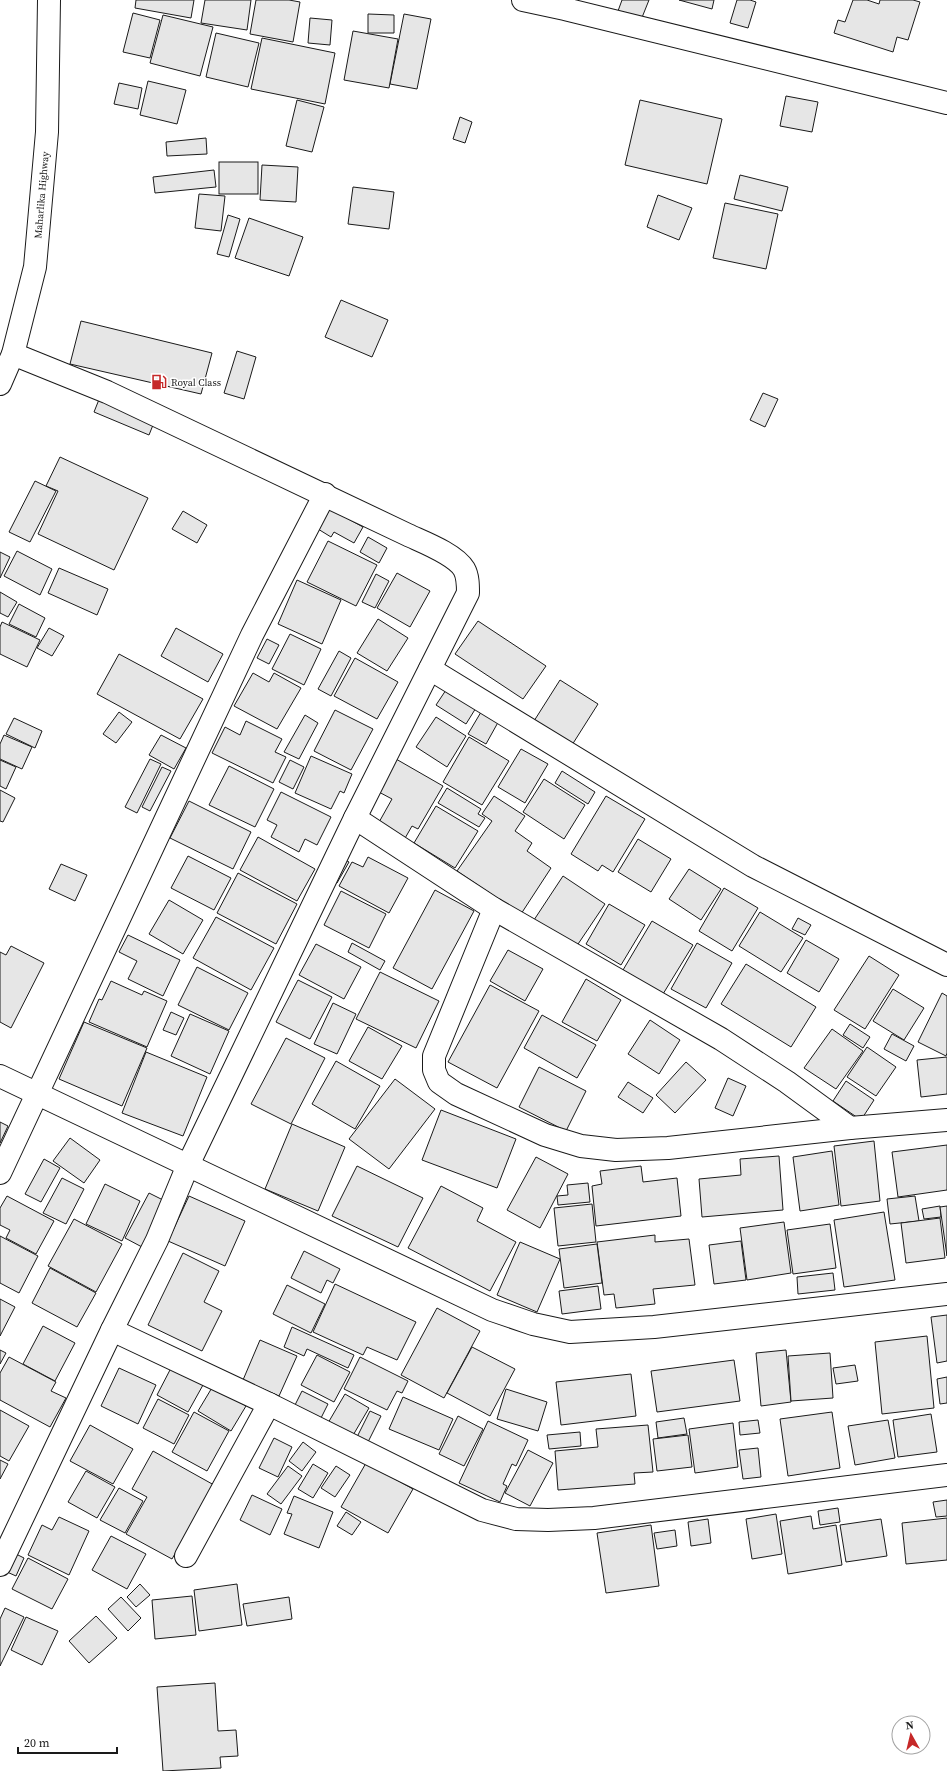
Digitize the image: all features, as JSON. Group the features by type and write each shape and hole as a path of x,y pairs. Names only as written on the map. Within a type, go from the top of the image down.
{"street":[{"name":"Maharlika Highway","path":"0,384 13,354 35,267 47,132 49,0"},
{"path":"523,0 947,103"},
{"path":"0,1565 112,1330 157,1240 188,1165 355,818 468,593 464,569 454,558 325,494 108,392 13,354"},
{"path":"0,1173 252,635 325,494"},
{"path":"430,669 753,866 947,965"},
{"path":"355,818 494,909 721,1039 787,1082 850,1128"},
{"path":"494,909 434,1056 434,1070 439,1082 456,1094 545,1135 581,1146 616,1150 668,1148 850,1128 947,1120"},
{"path":"0,1076 37,1092 492,1310 533,1324 570,1332 654,1327 947,1294"},
{"path":"112,1330 269,1404 482,1510 516,1519 548,1520 594,1518 947,1475"},
{"path":"186,1556 269,1404"}],"building":[{"path":"136,0 194,0 191,18 135,8"},
{"path":"205,0 251,0 247,30 201,23"},
{"path":"256,0 289,0 300,2 293,42 250,34"},
{"path":"622,0 649,0 641,20 618,11"},
{"path":"679,0 714,0 712,9"},
{"path":"737,0 750,0 756,2 748,28 730,23"},
{"path":"853,0 867,0 879,4 880,0 913,0 920,2 908,40 897,37 893,52 834,33 838,20 845,22"},
{"path":"133,13 160,20 150,58 123,52"},
{"path":"368,14 394,15 394,33 368,33"},
{"path":"404,14 431,19 417,89 390,84"},
{"path":"163,15 213,27 200,76 150,63"},
{"path":"310,18 332,20 330,45 308,43"},
{"path":"353,31 398,39 389,88 344,80"},
{"path":"216,33 259,43 248,87 206,77"},
{"path":"262,38 335,53 325,104 251,89"},
{"path":"148,81 186,90 177,124 140,115"},
{"path":"119,83 142,88 138,109 114,104"},
{"path":"786,96 818,102 812,132 780,126"},
{"path":"297,100 324,107 312,152 286,146"},
{"path":"640,100 722,119 707,184 625,165"},
{"path":"460,117 472,122 465,143 453,139"},
{"path":"206,138 207,154 167,156 166,142"},
{"path":"219,162 258,162 258,194 219,194"},
{"path":"262,165 298,167 296,202 260,200"},
{"path":"214,170 216,187 155,193 153,177"},
{"path":"740,175 788,187 782,211 734,199"},
{"path":"353,187 394,192 389,229 348,224"},
{"path":"199,194 225,196 221,231 195,228"},
{"path":"658,195 692,208 679,240 647,227"},
{"path":"725,203 778,214 766,269 713,258"},
{"path":"228,215 240,219 229,257 217,254"},
{"path":"249,218 303,237 289,276 235,258"},
{"path":"341,300 388,320 372,357 325,337"},
{"path":"81,321 212,353 201,394 70,364"},
{"path":"237,351 256,357 244,399 224,393"},
{"path":"763,393 778,399 765,427 750,420"},
{"path":"100,397 155,420 149,435 94,412"},
{"path":"60,457 148,498 114,570 38,534 58,491 46,486"},
{"path":"35,481 56,491 30,542 9,532"},
{"path":"330,509 363,527 354,543 334,532 331,537 318,529"},
{"path":"183,511 207,525 197,543 172,529"},
{"path":"368,537 387,548 379,563 360,552"},
{"path":"328,541 377,565 356,606 307,582"},
{"path":"17,551 52,569 40,595 4,576"},
{"path":"0,552 10,557 0,578"},
{"path":"59,568 108,589 97,615 48,593"},
{"path":"397,573 430,591 410,627 377,608"},
{"path":"376,574 389,581 375,608 362,602"},
{"path":"297,580 341,600 322,644 278,624"},
{"path":"0,592 17,602 8,617 0,613"},
{"path":"19,604 45,618 36,637 9,624"},
{"path":"378,619 408,638 387,671 357,653"},
{"path":"478,621 546,666 523,699 455,654"},
{"path":"2,622 40,640 27,667 0,654 0,627"},
{"path":"49,628 64,636 52,656 37,648"},
{"path":"176,628 223,654 208,682 161,656"},
{"path":"290,634 321,649 304,685 272,669"},
{"path":"267,639 279,645 269,664 257,658"},
{"path":"339,651 351,658 331,696 318,689"},
{"path":"119,654 203,699 180,739 97,694"},
{"path":"355,658 398,682 377,719 334,696"},
{"path":"253,673 269,682 274,673 301,688 277,729 234,706"},
{"path":"560,680 598,704 572,745 534,721"},
{"path":"450,684 479,703 466,724 436,705"},
{"path":"484,707 501,717 486,744 468,734"},
{"path":"335,710 373,729 351,770 314,751"},
{"path":"119,712 132,722 116,743 103,734"},
{"path":"305,715 318,723 299,759 284,752"},
{"path":"436,717 466,736 447,767 416,747"},
{"path":"14,718 42,731 35,748 6,734"},
{"path":"246,721 282,739 275,752 286,757 273,783 212,753 225,727 240,735"},
{"path":"4,735 32,747 22,769 0,759 0,744"},
{"path":"161,735 186,748 174,769 149,755"},
{"path":"469,737 509,761 482,805 443,782"},
{"path":"521,749 548,764 525,803 498,787"},
{"path":"311,756 352,774 344,793 340,791 331,809 295,793"},
{"path":"150,759 161,764 137,813 125,807"},
{"path":"396,759 443,786 418,829 412,826 404,840 378,824 392,799 377,791"},
{"path":"0,760 16,767 6,789 0,786"},
{"path":"290,760 304,767 293,789 279,782"},
{"path":"229,766 274,789 255,827 209,805"},
{"path":"162,767 171,771 150,811 142,807"},
{"path":"562,771 595,792 588,804 555,783"},
{"path":"544,779 585,805 564,839 523,812"},
{"path":"447,788 481,809 478,814 485,818 479,827 438,803"},
{"path":"0,790 15,798 3,822 0,821"},
{"path":"281,792 331,817 317,845 305,839 299,852 271,837 277,825 267,820"},
{"path":"494,796 525,816 515,831 532,843 527,851 551,868 521,914 457,871 492,821 482,814"},
{"path":"606,796 645,819 613,872 602,865 598,871 571,854"},
{"path":"189,801 251,832 233,869 170,838"},
{"path":"436,806 478,831 455,868 414,843"},
{"path":"258,837 315,869 297,901 240,870"},
{"path":"638,839 671,859 651,892 618,872"},
{"path":"188,856 231,878 214,910 171,888"},
{"path":"340,857 349,862 337,883 329,879"},
{"path":"368,857 408,878 389,913 339,886 352,862 363,867"},
{"path":"61,864 87,875 75,901 49,889"},
{"path":"689,869 721,889 701,920 669,899"},
{"path":"238,873 297,904 276,944 217,913"},
{"path":"563,876 605,904 572,953 530,926"},
{"path":"724,888 758,908 732,951 699,931"},
{"path":"435,890 474,911 432,989 393,968"},
{"path":"341,891 386,914 369,948 324,925"},
{"path":"169,900 203,920 183,954 149,934"},
{"path":"609,904 645,925 621,965 586,944"},
{"path":"760,912 803,938 781,972 739,946"},
{"path":"216,917 274,948 251,990 193,958"},
{"path":"798,918 811,925 805,935 792,929"},
{"path":"652,921 693,945 663,994 623,970"},
{"path":"128,935 180,960 163,996 128,979 137,961 119,952"},
{"path":"806,940 839,959 819,992 787,973"},
{"path":"352,943 385,961 380,970 348,952"},
{"path":"697,943 732,963 706,1008 671,989"},
{"path":"316,944 361,967 344,999 299,975"},
{"path":"11,946 44,963 11,1028 0,1022 0,952 6,955"},
{"path":"508,950 543,969 525,1001 490,981"},
{"path":"869,956 899,975 865,1029 834,1010"},
{"path":"746,964 816,1007 791,1047 721,1004"},
{"path":"197,967 248,993 229,1030 178,1005"},
{"path":"380,972 439,1001 416,1048 356,1019"},
{"path":"586,979 621,1000 597,1041 562,1022"},
{"path":"298,980 332,997 310,1039 276,1022"},
{"path":"111,981 142,995 144,991 167,1001 147,1047 89,1022 99,999 102,1000"},
{"path":"490,985 539,1011 497,1088 448,1062"},
{"path":"893,989 924,1008 904,1040 873,1021"},
{"path":"942,993 947,996 946,1056 918,1042"},
{"path":"333,1003 356,1014 337,1054 314,1044"},
{"path":"171,1012 184,1018 176,1035 163,1030"},
{"path":"190,1014 229,1031 210,1074 171,1056"},
{"path":"542,1015 596,1045 577,1078 524,1048"},
{"path":"650,1020 680,1040 659,1074 628,1054"},
{"path":"84,1022 147,1048 122,1106 59,1079"},
{"path":"850,1024 870,1037 863,1048 843,1035"},
{"path":"368,1027 402,1046 382,1079 349,1061"},
{"path":"832,1029 863,1051 836,1089 804,1068"},
{"path":"892,1034 914,1046 906,1061 884,1049"},
{"path":"286,1038 325,1058 291,1124 251,1104"},
{"path":"867,1047 896,1067 876,1096 847,1077"},
{"path":"146,1052 207,1077 183,1136 122,1113"},
{"path":"947,1057 947,1094 921,1097 917,1060"},
{"path":"336,1061 380,1086 355,1129 312,1104"},
{"path":"686,1062 706,1080 675,1113 656,1095"},
{"path":"539,1067 586,1091 566,1131 519,1107"},
{"path":"728,1078 746,1086 733,1116 715,1108"},
{"path":"395,1079 435,1109 389,1169 349,1139"},
{"path":"846,1081 874,1100 861,1120 833,1101"},
{"path":"628,1082 653,1098 643,1113 618,1097"},
{"path":"441,1110 516,1139 497,1188 422,1160"},
{"path":"0,1122 8,1126 0,1143"},
{"path":"292,1124 345,1147 318,1211 265,1189"},
{"path":"70,1138 100,1160 84,1183 53,1161"},
{"path":"874,1141 880,1201 841,1206 834,1146"},
{"path":"947,1145 947,1190 898,1197 892,1152"},
{"path":"832,1151 839,1205 800,1211 793,1157"},
{"path":"779,1156 783,1210 702,1217 699,1179 741,1175 740,1159"},
{"path":"536,1157 568,1174 540,1228 507,1210"},
{"path":"44,1159 60,1168 41,1202 25,1194"},
{"path":"357,1166 423,1198 398,1247 332,1216"},
{"path":"641,1166 643,1182 677,1178 681,1216 596,1226 592,1186 602,1184 600,1171"},
{"path":"62,1178 84,1189 66,1224 43,1213"},
{"path":"588,1183 590,1202 558,1205 557,1196 568,1195 567,1185"},
{"path":"105,1184 140,1201 122,1241 86,1224"},
{"path":"441,1186 483,1208 477,1221 516,1242 490,1291 408,1248"},
{"path":"149,1193 165,1201 142,1247 125,1238"},
{"path":"7,1196 54,1221 36,1254 6,1238 10,1230 0,1225 0,1208"},
{"path":"189,1196 245,1221 225,1266 168,1241"},
{"path":"915,1196 919,1221 890,1224 887,1199"},
{"path":"592,1204 596,1242 558,1246 554,1208"},
{"path":"940,1206 941,1217 924,1219 922,1209"},
{"path":"947,1206 947,1256 940,1207"},
{"path":"884,1212 895,1280 844,1287 834,1220"},
{"path":"940,1218 945,1258 906,1263 901,1223"},
{"path":"74,1219 122,1244 96,1292 48,1266"},
{"path":"784,1222 791,1273 747,1280 740,1228"},
{"path":"830,1224 836,1268 793,1274 787,1230"},
{"path":"655,1235 655,1242 689,1239 695,1285 653,1289 655,1304 616,1308 614,1294 604,1295 597,1242"},
{"path":"0,1236 38,1256 19,1293 0,1283"},
{"path":"741,1241 746,1280 714,1284 709,1245"},
{"path":"520,1242 560,1259 537,1312 497,1295"},
{"path":"597,1244 602,1283 564,1288 559,1249"},
{"path":"304,1251 340,1269 333,1283 327,1280 321,1293 291,1278"},
{"path":"183,1253 219,1271 204,1302 222,1311 202,1351 148,1325"},
{"path":"50,1268 96,1293 77,1327 32,1303"},
{"path":"833,1273 835,1290 798,1294 797,1277"},
{"path":"335,1284 416,1322 397,1360 367,1347 363,1355 313,1332"},
{"path":"287,1285 325,1304 311,1333 273,1314"},
{"path":"598,1286 601,1309 562,1314 559,1291"},
{"path":"0,1299 15,1307 0,1336"},
{"path":"437,1308 480,1331 444,1398 401,1375"},
{"path":"947,1315 947,1361 937,1363 931,1317"},
{"path":"43,1326 75,1343 55,1381 23,1364"},
{"path":"292,1327 354,1355 348,1368 307,1349 304,1356 284,1347"},
{"path":"927,1336 934,1408 882,1414 875,1342"},
{"path":"260,1340 297,1356 279,1396 243,1380"},
{"path":"472,1347 515,1369 490,1416 447,1393"},
{"path":"0,1350 6,1353 0,1364"},
{"path":"786,1350 791,1402 761,1406 756,1353"},
{"path":"830,1353 833,1398 791,1401 788,1356"},
{"path":"317,1355 350,1372 334,1402 301,1385"},
{"path":"9,1357 56,1382 51,1391 66,1398 50,1427 0,1400 0,1373"},
{"path":"360,1357 408,1381 402,1393 397,1391 387,1410 344,1389"},
{"path":"734,1360 740,1401 657,1412 651,1371"},
{"path":"855,1365 858,1381 836,1384 833,1368"},
{"path":"119,1368 156,1385 138,1424 101,1406"},
{"path":"171,1368 203,1385 188,1412 157,1395"},
{"path":"631,1374 636,1416 561,1425 556,1382"},
{"path":"947,1377 947,1403 940,1404 937,1379"},
{"path":"213,1386 246,1406 231,1431 198,1411"},
{"path":"506,1389 547,1402 538,1431 497,1419"},
{"path":"302,1391 328,1404 321,1418 295,1405"},
{"path":"345,1394 369,1408 352,1437 328,1423"},
{"path":"403,1397 453,1419 439,1450 389,1429"},
{"path":"158,1399 189,1415 174,1444 143,1428"},
{"path":"0,1410 29,1426 9,1461 0,1456"},
{"path":"370,1411 381,1416 366,1446 355,1441"},
{"path":"194,1412 229,1431 207,1471 172,1452"},
{"path":"832,1412 840,1468 788,1476 780,1419"},
{"path":"931,1414 937,1452 898,1457 893,1420"},
{"path":"458,1416 483,1429 464,1466 439,1454"},
{"path":"684,1418 687,1434 658,1438 656,1422"},
{"path":"758,1420 760,1433 740,1435 739,1422"},
{"path":"888,1420 895,1458 855,1465 848,1426"},
{"path":"488,1421 528,1440 516,1466 512,1464 503,1484 507,1486 500,1502 459,1483"},
{"path":"733,1423 738,1467 695,1473 689,1429"},
{"path":"90,1425 133,1449 113,1484 70,1461"},
{"path":"648,1425 653,1472 634,1473 635,1484 558,1490 555,1451 598,1447 596,1429"},
{"path":"580,1432 581,1446 549,1449 547,1435"},
{"path":"688,1435 692,1467 657,1471 653,1439"},
{"path":"274,1438 292,1447 278,1477 259,1468"},
{"path":"303,1442 316,1452 302,1471 289,1461"},
{"path":"758,1448 761,1477 743,1479 739,1450"},
{"path":"528,1450 553,1463 530,1506 505,1493"},
{"path":"153,1451 214,1485 172,1559 126,1534 147,1497 132,1489"},
{"path":"0,1460 8,1464 0,1479"},
{"path":"366,1463 413,1489 388,1533 341,1507"},
{"path":"313,1464 328,1473 313,1498 298,1489"},
{"path":"288,1466 302,1476 281,1504 267,1494"},
{"path":"336,1466 350,1475 335,1497 321,1488"},
{"path":"86,1471 115,1487 97,1518 68,1502"},
{"path":"119,1488 143,1501 125,1533 100,1520"},
{"path":"252,1495 282,1509 270,1535 240,1520"},
{"path":"294,1496 333,1512 319,1548 284,1534 292,1514 287,1513"},
{"path":"947,1500 947,1516 936,1517 933,1502"},
{"path":"838,1508 840,1522 820,1525 818,1511"},
{"path":"346,1512 361,1522 352,1535 337,1526"},
{"path":"776,1514 782,1554 752,1559 746,1519"},
{"path":"811,1516 813,1529 836,1525 842,1565 788,1574 780,1521"},
{"path":"59,1517 89,1531 69,1575 28,1555 42,1525 52,1530"},
{"path":"947,1518 947,1560 906,1564 902,1523"},
{"path":"708,1519 711,1543 691,1546 688,1522"},
{"path":"881,1519 887,1556 846,1562 840,1525"},
{"path":"651,1525 659,1586 606,1593 597,1533"},
{"path":"675,1530 677,1546 657,1549 654,1533"},
{"path":"111,1536 146,1554 127,1589 92,1570"},
{"path":"16,1554 24,1558 16,1576 7,1572"},
{"path":"28,1558 68,1579 52,1609 12,1589"},
{"path":"140,1584 150,1595 136,1607 127,1597"},
{"path":"237,1584 242,1625 199,1631 194,1590"},
{"path":"192,1596 196,1635 155,1639 152,1600"},
{"path":"121,1597 141,1618 128,1631 108,1609"},
{"path":"289,1597 292,1619 247,1626 243,1604"},
{"path":"5,1608 24,1617 0,1666 0,1619"},
{"path":"96,1616 117,1638 89,1663 69,1641"},
{"path":"26,1617 58,1631 42,1665 11,1650"},
{"path":"215,1683 218,1731 236,1730 238,1756 220,1757 221,1768 163,1771 157,1687"}],"place":[{"name":"Royal Class","path":"159,382"}]}
